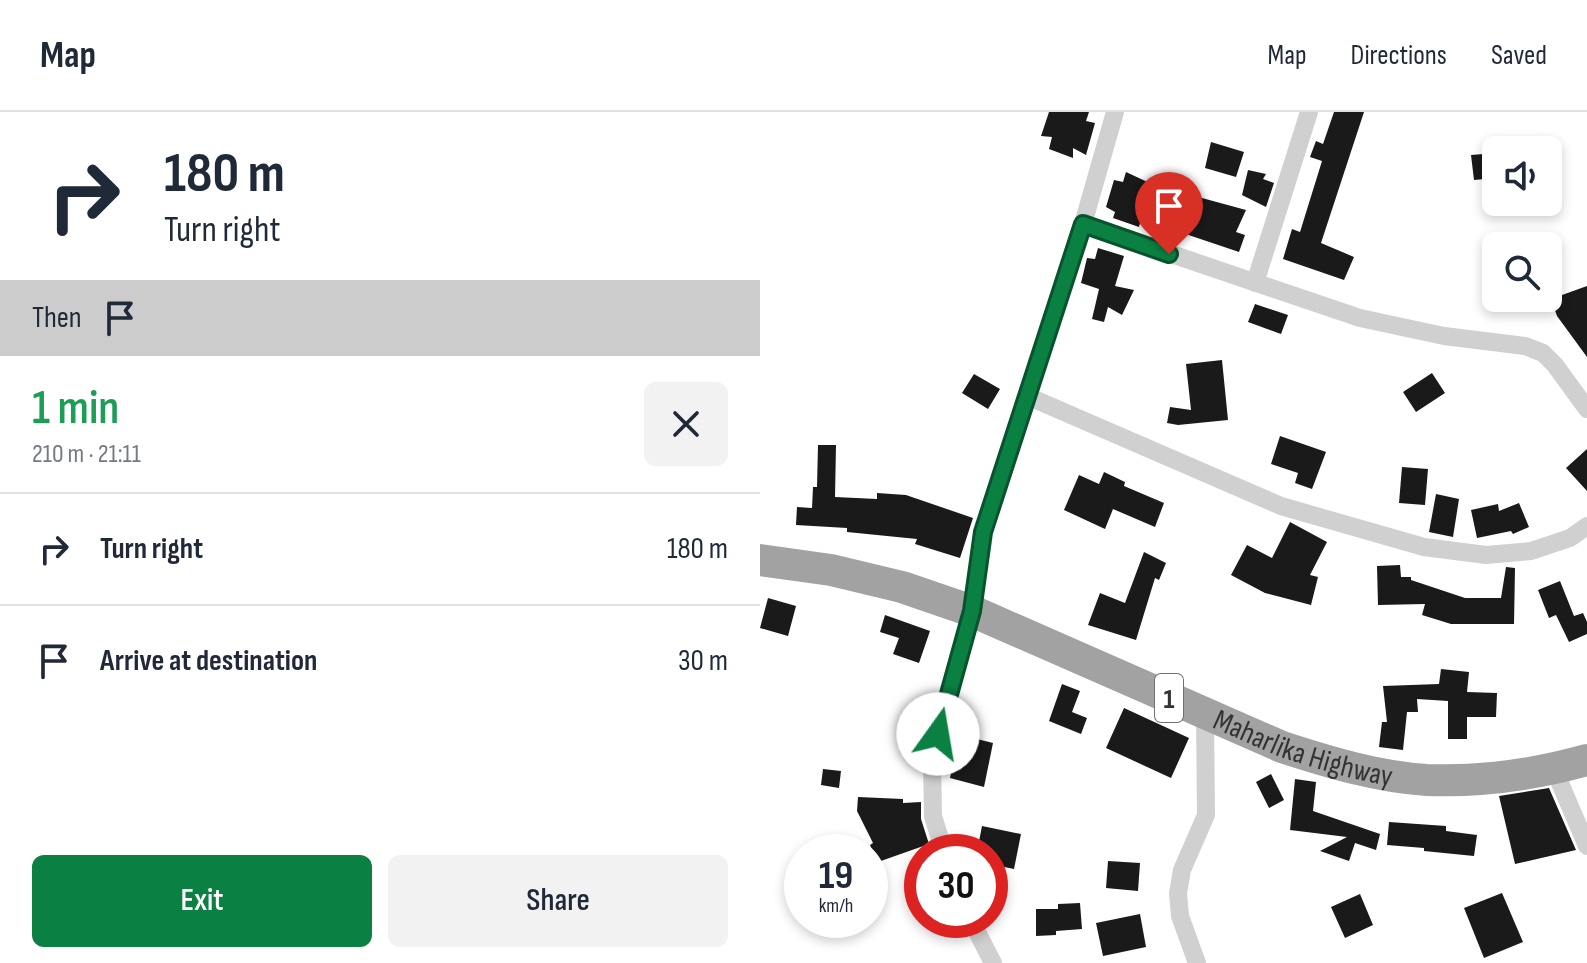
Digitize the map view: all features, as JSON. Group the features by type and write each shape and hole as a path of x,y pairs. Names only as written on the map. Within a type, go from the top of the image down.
{"highway":[{"name":"Maharlika Highway","path":"760,560 831,570 902,587 972,611 1282,747 1330,762 1426,780 1509,775 1554,769 1587,760"}],"street":[{"path":"938,834 933,816 932,762 944,707 972,611 983,532 1083,224 1115,112"},
{"path":"1255,283 1309,112"},
{"path":"1083,224 1360,318 1444,336 1525,346 1543,353 1555,365 1587,409"},
{"path":"1027,396 1281,506 1424,547 1486,555 1531,551 1570,538 1587,526"},
{"path":"1197,963 1180,916 1178,893 1182,870 1206,815 1205,711"},
{"path":"1554,769 1587,846"},
{"path":"980,938 993,963"}],"building":[{"path":"1049,112 1089,112 1086,121 1095,123 1086,155 1073,148 1073,158 1049,149 1052,137 1041,136"},
{"path":"1334,112 1364,112 1321,243 1354,257 1344,280 1283,259 1292,229 1300,232 1322,161 1310,157 1316,141 1323,144"},
{"path":"1211,142 1244,152 1236,177 1205,168"},
{"path":"1482,154 1482,179 1474,180 1471,155"},
{"path":"1248,170 1266,174 1263,179 1274,183 1266,207 1242,195"},
{"path":"1126,172 1156,186 1149,203 1184,218 1191,195 1246,210 1236,232 1245,235 1239,252 1141,219 1139,227 1113,218 1115,212 1106,207 1114,180 1123,182"},
{"path":"1098,248 1124,256 1115,286 1134,290 1122,315 1108,307 1104,322 1092,319 1099,289 1081,283 1087,258 1095,259"},
{"path":"1587,286 1587,357 1557,316 1556,312 1562,312 1562,295"},
{"path":"1255,304 1288,315 1281,334 1248,322"},
{"path":"1222,360 1228,420 1178,425 1167,423 1170,407 1191,410 1186,364"},
{"path":"1432,373 1445,393 1416,412 1403,392"},
{"path":"974,374 1000,389 988,409 962,393"},
{"path":"1280,436 1326,452 1312,489 1295,483 1298,473 1271,464"},
{"path":"818,445 836,445 835,497 877,499 877,493 906,495 973,518 960,558 915,544 917,539 847,532 847,528 796,525 797,507 812,508 813,487 817,487"},
{"path":"1587,449 1587,491 1566,468"},
{"path":"1402,467 1428,469 1425,505 1399,503"},
{"path":"1104,472 1125,482 1124,486 1164,503 1155,527 1113,509 1105,529 1064,510 1079,475 1099,484"},
{"path":"1436,494 1459,499 1453,537 1429,532"},
{"path":"1519,503 1529,527 1513,534 1511,531 1477,538 1471,510 1498,504 1499,511"},
{"path":"1290,522 1327,542 1310,575 1318,577 1311,605 1265,593 1231,575 1247,545 1272,558"},
{"path":"1144,552 1166,563 1159,580 1155,578 1136,640 1088,625 1100,593 1125,603"},
{"path":"1400,565 1401,577 1411,577 1411,580 1465,598 1501,598 1506,567 1515,568 1514,624 1451,624 1422,615 1425,604 1378,605 1377,566"},
{"path":"1560,581 1574,616 1583,613 1587,622 1587,634 1569,642 1556,615 1549,618 1538,590"},
{"path":"768,598 796,606 788,636 760,628"},
{"path":"885,615 930,631 919,663 893,654 899,638 880,632"},
{"path":"1441,669 1469,672 1467,692 1497,693 1496,717 1467,717 1467,739 1448,739 1448,701 1417,699 1418,712 1407,712 1403,750 1379,747 1382,722 1387,722 1383,686 1439,684"},
{"path":"1062,684 1080,691 1072,712 1087,718 1081,734 1049,721"},
{"path":"1124,708 1189,738 1171,778 1106,748"},
{"path":"977,739 993,743 984,787 950,778 956,750 973,754"},
{"path":"823,769 841,771 839,788 821,785"},
{"path":"1271,774 1284,800 1269,808 1256,782"},
{"path":"1295,779 1316,782 1313,811 1380,834 1376,850 1355,843 1349,861 1320,851 1347,837 1290,830"},
{"path":"1549,788 1576,850 1515,864 1499,796"},
{"path":"858,797 903,799 903,803 921,802 921,819 926,834 904,834 904,853 888,858 888,834 868,834 857,811"},
{"path":"1389,822 1446,826 1446,831 1477,835 1474,856 1387,845"},
{"path":"982,826 1021,834 1014,869 1008,868 1008,834 980,834"},
{"path":"1108,861 1140,863 1138,891 1106,888"},
{"path":"1502,893 1523,942 1484,958 1464,908"},
{"path":"1360,894 1373,925 1345,938 1331,907"},
{"path":"1080,903 1082,929 1036,936 1036,909 1058,909 1058,904"},
{"path":"1140,914 1146,947 1103,956 1096,923"}],"route":[{"path":"938,734 972,611 983,532 1083,224 1169,254"}]}
